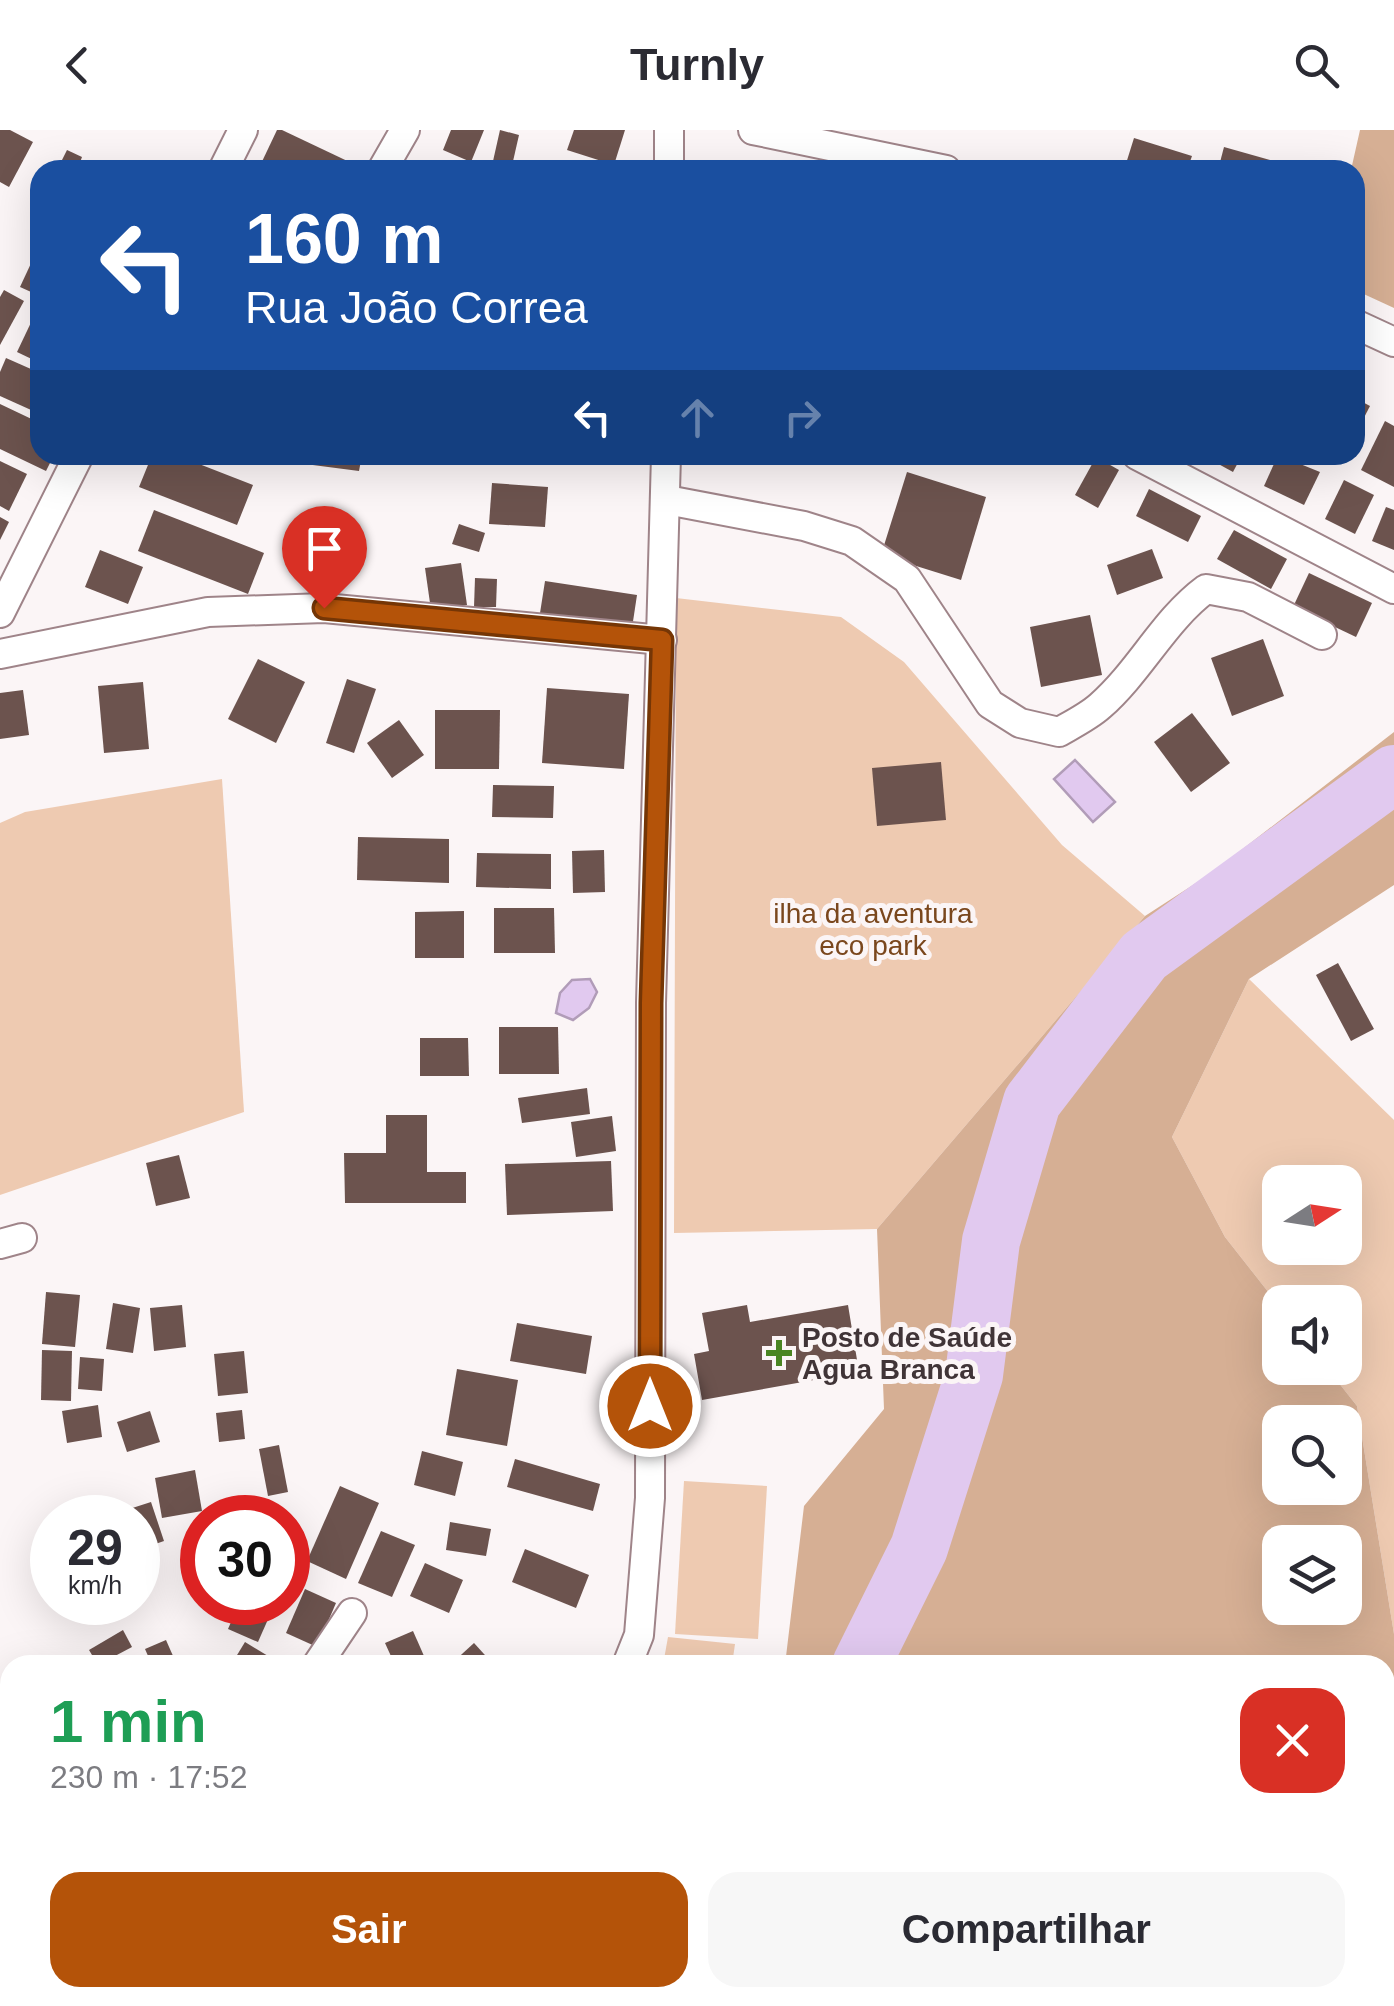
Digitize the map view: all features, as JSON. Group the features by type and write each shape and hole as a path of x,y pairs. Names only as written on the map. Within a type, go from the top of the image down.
{"street":[{"path":"228,160 243,130"},
{"path":"388,160 405,130"},
{"path":"668,160 669,130"},
{"path":"754,130 898,160"},
{"path":"1365,329 1394,342"},
{"path":"0,613 74,465"},
{"path":"631,1655 639,1635 650,1498 651,1003 666,465"},
{"path":"1156,465 1394,590"},
{"path":"667,500 804,526 852,541 906,579 990,704 1020,722 1060,732 1099,707 1172,625 1184,605 1206,588 1248,597 1322,635"},
{"path":"0,654 208,612 324,608 662,640"},
{"path":"324,1655 352,1613"}],"green space":[{"name":"ilha da aventura eco park","path":"676,598 841,617 904,662 1062,845 1145,916 877,1229 674,1233"},
{"path":"222,779 244,1112 0,1195 0,823 25,812"},
{"path":"1249,979 1394,1120 1394,1634 1362,1437 1362,1405 1356,1405 1340,1385 1362,1385 1362,1285 1263,1285 1225,1237 1172,1137"},
{"path":"684,1481 767,1486 758,1639 675,1634"},
{"path":"668,1637 735,1644 733,1655 665,1655"}],"shaded area":[{"path":"1360,130 1394,130 1394,308 1365,295 1365,160 1353,160"},
{"path":"1394,732 1394,885 1249,979 1172,1137 1225,1237 1263,1285 1262,1385 1340,1385 1356,1405 1262,1405 1262,1505 1362,1505 1362,1437 1394,1634 1394,1655 786,1655 804,1506 884,1409 877,1229 1145,916 1213,872"},
{"path":"1075,760 1115,802 1093,822 1054,779"},
{"path":"590,979 597,992 589,1008 573,1020 556,1013 560,993 572,980"}],"building":[{"path":"0,130 10,130 33,142 9,187 0,182"},
{"path":"277,130 282,130 345,160 263,160"},
{"path":"451,130 484,130 472,160 443,150"},
{"path":"500,130 519,135 513,160 493,160"},
{"path":"574,130 625,130 616,160 598,160 567,150"},
{"path":"1134,138 1192,156 1191,160 1127,160"},
{"path":"1224,147 1270,160 1221,160"},
{"path":"67,150 82,157 81,160 62,160"},
{"path":"30,266 30,292 20,287"},
{"path":"4,290 24,301 0,345 0,297"},
{"path":"30,325 30,358 17,352"},
{"path":"6,358 30,369 30,410 0,396 0,372"},
{"path":"0,404 30,418 30,463 0,449"},
{"path":"1385,421 1394,426 1394,487 1361,470"},
{"path":"0,461 27,474 9,511 0,506"},
{"path":"148,465 202,465 253,485 237,525 139,487"},
{"path":"313,465 360,465 359,471"},
{"path":"1092,465 1110,465 1119,470 1098,508 1075,495"},
{"path":"1273,465 1303,465 1320,472 1304,505 1264,486"},
{"path":"907,472 986,497 961,580 881,555"},
{"path":"1344,480 1374,495 1355,534 1325,519"},
{"path":"492,483 548,487 545,527 489,524"},
{"path":"1149,489 1201,516 1188,542 1136,516"},
{"path":"1386,507 1394,510 1394,550 1372,541"},
{"path":"154,510 264,553 248,594 138,551"},
{"path":"0,517 9,522 0,540"},
{"path":"459,524 485,533 479,552 452,544"},
{"path":"1234,530 1287,559 1271,589 1217,559"},
{"path":"1152,549 1163,578 1117,595 1107,565"},
{"path":"100,550 143,567 128,604 85,587"},
{"path":"461,563 467,605 431,610 425,568"},
{"path":"1309,573 1372,603 1356,637 1293,607"},
{"path":"475,578 497,579 496,607 474,607"},
{"path":"545,581 637,595 632,628 540,613"},
{"path":"1090,615 1102,675 1041,687 1030,627"},
{"path":"1263,639 1284,696 1232,716 1211,658"},
{"path":"258,659 305,682 276,743 228,719"},
{"path":"347,679 376,689 354,753 326,743"},
{"path":"143,682 149,749 104,753 98,686"},
{"path":"547,688 629,694 624,769 542,763"},
{"path":"23,690 29,735 0,739 0,693"},
{"path":"435,710 500,710 499,769 435,769"},
{"path":"1192,713 1230,763 1191,792 1154,742"},
{"path":"399,720 424,755 392,778 367,743"},
{"path":"941,762 946,820 877,826 872,768"},
{"path":"493,785 554,786 553,818 492,817"},
{"path":"358,837 449,839 449,883 357,880"},
{"path":"604,850 605,892 573,893 572,851"},
{"path":"477,853 551,854 551,889 476,887"},
{"path":"494,908 554,908 555,953 494,953"},
{"path":"464,911 464,958 415,958 415,912"},
{"path":"1338,963 1374,1029 1351,1041 1316,975"},
{"path":"499,1027 558,1027 559,1074 499,1074"},
{"path":"420,1038 468,1038 469,1076 420,1076"},
{"path":"587,1088 590,1114 522,1123 518,1098"},
{"path":"386,1115 427,1115 427,1172 466,1172 466,1203 345,1203 344,1153 386,1153"},
{"path":"612,1116 616,1151 576,1157 571,1122"},
{"path":"179,1155 190,1198 156,1206 146,1163"},
{"path":"611,1161 613,1211 507,1215 505,1164"},
{"path":"46,1292 80,1295 75,1347 42,1344"},
{"path":"113,1303 140,1308 133,1353 106,1349"},
{"path":"182,1305 186,1347 154,1351 150,1308"},
{"name":"Posto de Saúde Agua Branca","path":"747,1305 750,1322 848,1305 859,1372 702,1400 694,1354 709,1351 702,1313"},
{"path":"517,1323 592,1336 586,1374 510,1361"},
{"path":"42,1350 72,1351 71,1401 41,1400"},
{"path":"244,1351 248,1393 218,1396 214,1354"},
{"path":"80,1357 104,1359 102,1391 78,1389"},
{"path":"457,1369 518,1380 507,1446 446,1435"},
{"path":"98,1405 102,1437 67,1443 62,1411"},
{"path":"242,1410 245,1439 219,1442 216,1413"},
{"path":"150,1411 160,1442 127,1452 117,1422"},
{"path":"279,1445 288,1492 268,1495 259,1449"},
{"path":"422,1451 463,1462 455,1496 414,1485"},
{"path":"515,1459 600,1484 593,1511 507,1487"},
{"path":"195,1470 199,1495 180,1495 180,1515 162,1518 155,1478"},
{"path":"340,1486 379,1503 346,1579 310,1562"},
{"path":"450,1522 491,1529 486,1556 446,1550"},
{"path":"381,1531 415,1545 392,1597 358,1583"},
{"path":"525,1549 589,1575 576,1608 512,1582"},
{"path":"425,1563 463,1580 449,1613 410,1596"},
{"path":"310,1591 336,1603 317,1647 286,1633 289,1625 310,1625"},
{"path":"230,1625 265,1625 258,1642 228,1629"},
{"path":"123,1630 132,1647 117,1655 92,1655 89,1650"},
{"path":"413,1631 424,1655 390,1655 385,1643"},
{"path":"166,1640 173,1655 148,1655 145,1649"},
{"path":"245,1642 266,1655 237,1655"},
{"path":"474,1643 485,1655 461,1655"}],"waterway":[{"path":"866,1655 919,1548 974,1375 991,1241 1032,1102 1144,956 1394,774"}],"place":[{"name":"Posto de Saúde Agua Branca","path":"779,1353"}],"route":[{"path":"324,608 662,640 651,1003 650,1406"}]}
